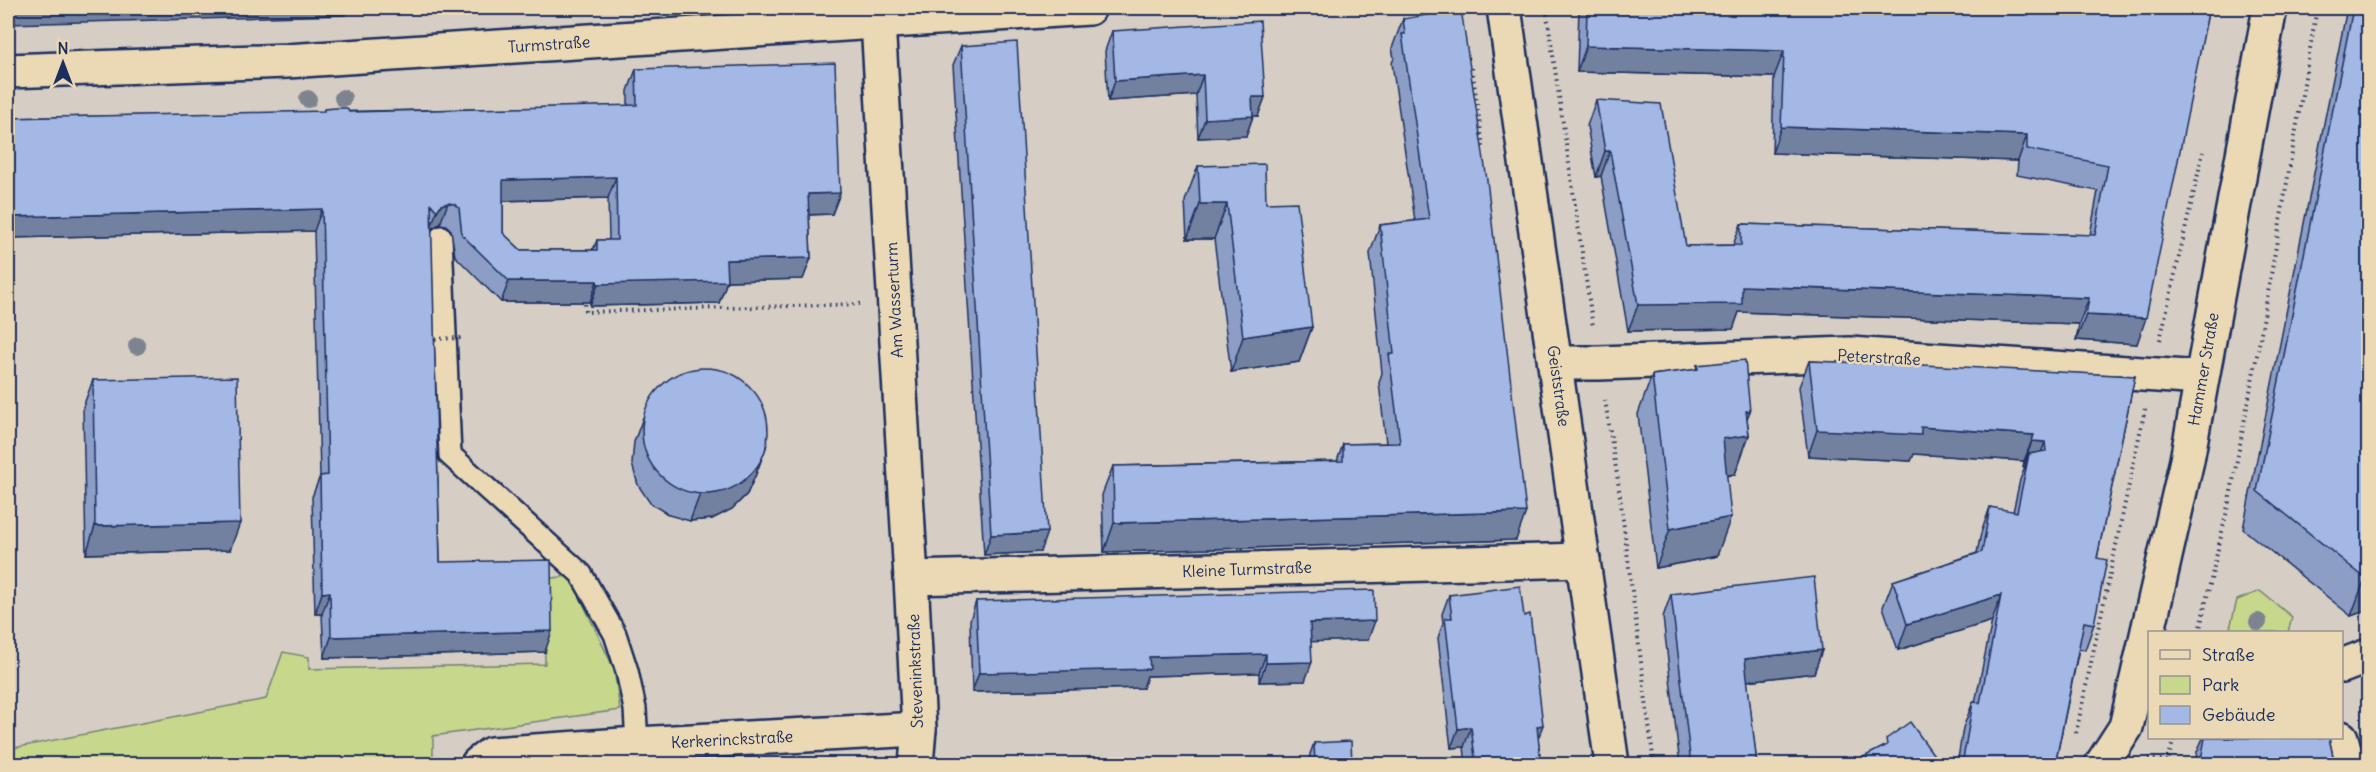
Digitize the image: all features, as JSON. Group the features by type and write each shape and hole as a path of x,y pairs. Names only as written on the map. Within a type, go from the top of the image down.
{"street":[{"name":"Turmstraße","path":"8,70 287,61 1089,8"},
{"name":"Geiststraße","path":"1504,8 1612,765"},
{"name":"Hammer Straße","path":"2152,631 2187,460 2270,8"},
{"name":"Am Wasserturm","path":"878,22 911,578"},
{"name":"Peterstraße","path":"1556,363 1850,354 2201,378"},
{"name":"Kleine Turmstraße","path":"911,578 1583,560"},
{"name":"Steveninkstraße","path":"911,578 919,729 916,765"},
{"name":"Hammer Straße","path":"2129,765 2135,715 2148,651"},
{"path":"2343,666 2368,657"},
{"name":"Hammer Straße","path":"2102,765 2135,715"},
{"name":"Kerkerinckstraße","path":"478,765 491,754 919,729"},
{"path":"2341,739 2348,765"}],"lane":[{"path":"441,237 450,456 581,574 618,643 635,708 637,744"}],"path":[{"path":"2199,631 2230,497 2258,350 2317,8"},
{"path":"584,261 584,250 601,250"},
{"path":"585,292 585,312 895,303"},
{"path":"429,339 464,338"},
{"path":"2167,765 2174,739"}],"green space":[{"path":"570,576 614,669 620,710 433,736 433,764 8,764 8,749 266,699 283,652 309,657 309,669 545,664 544,579"},
{"path":"2260,591 2292,617 2288,631 2229,631 2237,600"}],"building":[{"path":"1587,8 2209,8 2146,318 2086,315 2089,298 1742,286 1742,304 1638,305 1610,151 1605,151 1596,100 1661,104 1686,246 1741,245 1741,224 2095,235 2108,165 2027,149 2027,135 1781,127 1784,51 1586,46"},
{"path":"2353,8 2368,8 2368,275 2363,303 2368,303 2368,577 2365,578 2257,491"},
{"path":"1461,9 1487,180 1526,512 1114,523 1113,466 1343,461 1343,444 1400,443 1389,354 1394,354 1380,225 1429,219 1402,34 1405,34 1403,19"},
{"path":"1260,21 1265,97 1252,97 1253,116 1205,119 1203,75 1115,81 1112,31"},
{"path":"1017,42 1047,532 991,535 961,46"},
{"path":"835,63 840,193 808,194 811,258 726,260 727,281 598,284 597,281 509,281 462,235 459,208 448,203 441,205 437,211 431,204 440,562 551,560 552,631 331,637 330,592 322,593 320,476 328,475 322,209 8,217 8,118 324,111 324,109 336,108 347,108 349,112 637,105 636,69","holes":["616,177 617,240 597,240 597,250 521,250 503,233 503,180"]},
{"path":"1265,164 1266,203 1297,202 1312,327 1243,337 1227,204 1200,204 1198,166"},
{"path":"1745,360 1750,411 1746,411 1749,435 1723,439 1731,517 1670,529 1652,375 1698,369 1697,365"},
{"path":"1809,361 2135,376 2097,558 2107,560 2094,624 2084,622 2055,765 1962,765 1973,702 1980,703 2001,595 1907,624 1893,581 1982,552 1990,507 2017,512 2029,454 2046,451 2045,442 2032,441 2034,435 1921,427 1921,435 1817,430"},
{"path":"705,368 729,373 749,387 763,407 768,431 763,455 749,475 729,489 705,494 681,489 661,475 647,455 642,431 647,407 661,387 681,373"},
{"path":"237,377 240,523 95,526 93,380"},
{"path":"1814,577 1822,650 1745,659 1757,765 1691,765 1671,594"},
{"path":"1520,586 1524,616 1530,614 1543,725 1537,726 1541,765 1476,765 1471,727 1458,729 1445,618 1452,618 1449,595"},
{"path":"1374,590 1375,621 1310,623 1312,662 1266,663 1266,654 1149,657 1150,669 979,673 976,601"},
{"path":"1910,722 1941,765 1848,765 1887,745 1886,739"},
{"path":"2205,739 2329,739 2335,765 2200,765"},
{"path":"1351,741 1352,765 1315,765 1314,743"}]}
